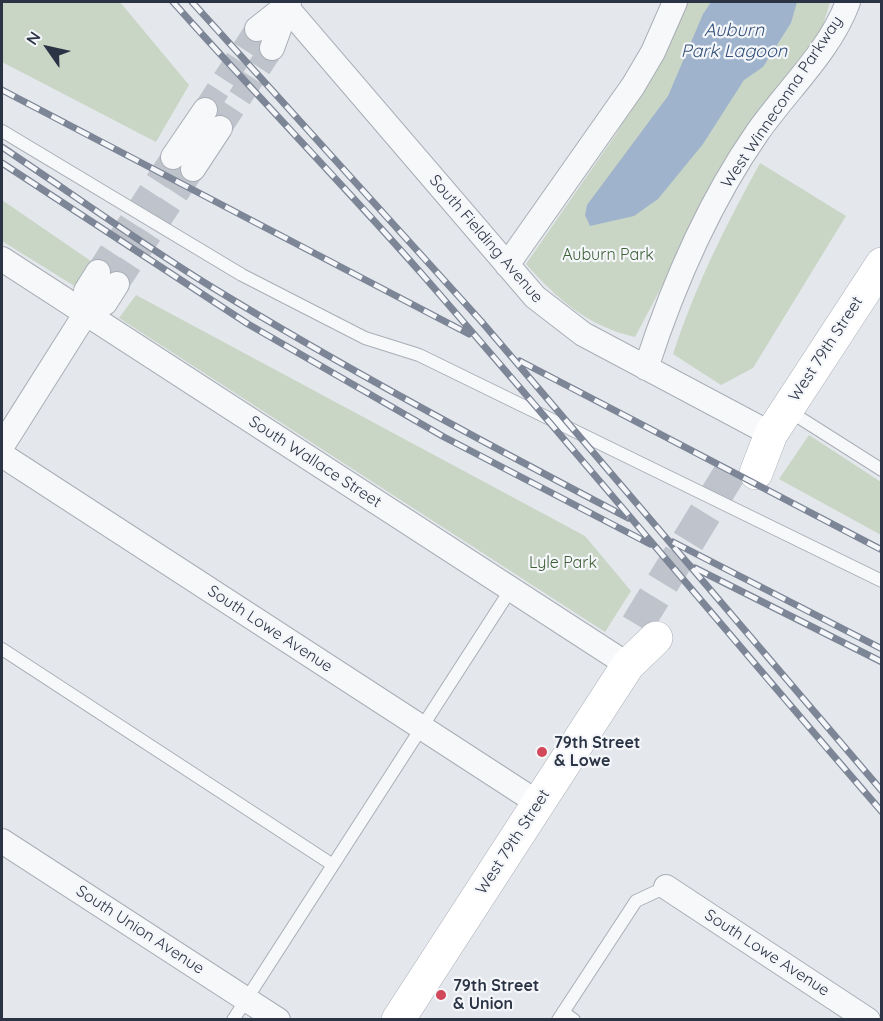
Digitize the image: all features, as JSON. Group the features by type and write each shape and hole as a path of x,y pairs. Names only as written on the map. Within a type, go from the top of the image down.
{"main road":[{"name":"West 79th Street","path":"747,467 882,264"},
{"name":"West 79th Street","path":"398,1020 628,665 646,632"}],"street":[{"path":"507,265 633,86 653,52 675,2"},
{"name":"West Winneconna Parkway","path":"646,368 667,302 712,206 756,134 831,36 848,2"},
{"path":"257,29 286,3"},
{"path":"272,48 286,3"},
{"name":"South Fielding Avenue","path":"286,3 507,265 535,297 556,315 646,368 779,422"},
{"path":"183,163 212,119"},
{"name":"South Wallace Street","path":"2,259 628,665"},
{"path":"2,446 86,313 105,303 108,278"},
{"name":"South Lowe Avenue","path":"2,455 538,803"},
{"name":"South Union Avenue","path":"2,841 278,1020"},
{"name":"South Lowe Avenue","path":"666,886 868,1020"}],"lane":[{"path":"2,131 242,275 355,333 419,355 882,581"},
{"path":"779,422 882,470"},
{"path":"233,1020 511,589"},
{"path":"2,649 333,865"},
{"path":"574,1020 560,1016 636,901 666,886"}],"green space":[{"path":"2,2 120,2 189,85 156,142 2,62"},
{"name":"Auburn Park","path":"687,2 830,2 822,29 761,108 725,167 635,337 588,319 562,300 526,264 616,134 663,57"},
{"path":"760,163 846,216 753,368 721,385 673,354 712,256"},
{"path":"2,200 101,268 84,292 2,241"},
{"name":"Lyle Park","path":"136,295 585,536 631,591 605,632 119,318"},
{"path":"809,435 881,482 881,535 779,479"}],"water":[{"name":"Auburn Park Lagoon","path":"711,2 797,2 791,23 763,67 744,80 703,144 658,199 634,216 590,226 585,215 587,205 668,96 703,14"}],"tunnel":[{"path":"205,110 257,29"},
{"path":"220,128 272,48"},
{"path":"98,272 173,157"},
{"path":"117,284 193,169"},
{"path":"637,625 737,461"}],"railway":[{"path":"173,2 421,273 882,812"},
{"path":"192,2 481,321 882,791"},
{"path":"2,90 469,334"},
{"path":"2,147 157,252 261,317 417,405 628,518"},
{"path":"2,163 248,324 444,437 650,544"},
{"path":"520,361 882,550"},
{"path":"673,542 882,649"},
{"path":"695,568 882,662"}],"place":[{"name":"79th Street & Lowe","path":"542,752"},
{"name":"79th Street & Union","path":"441,995"}]}
